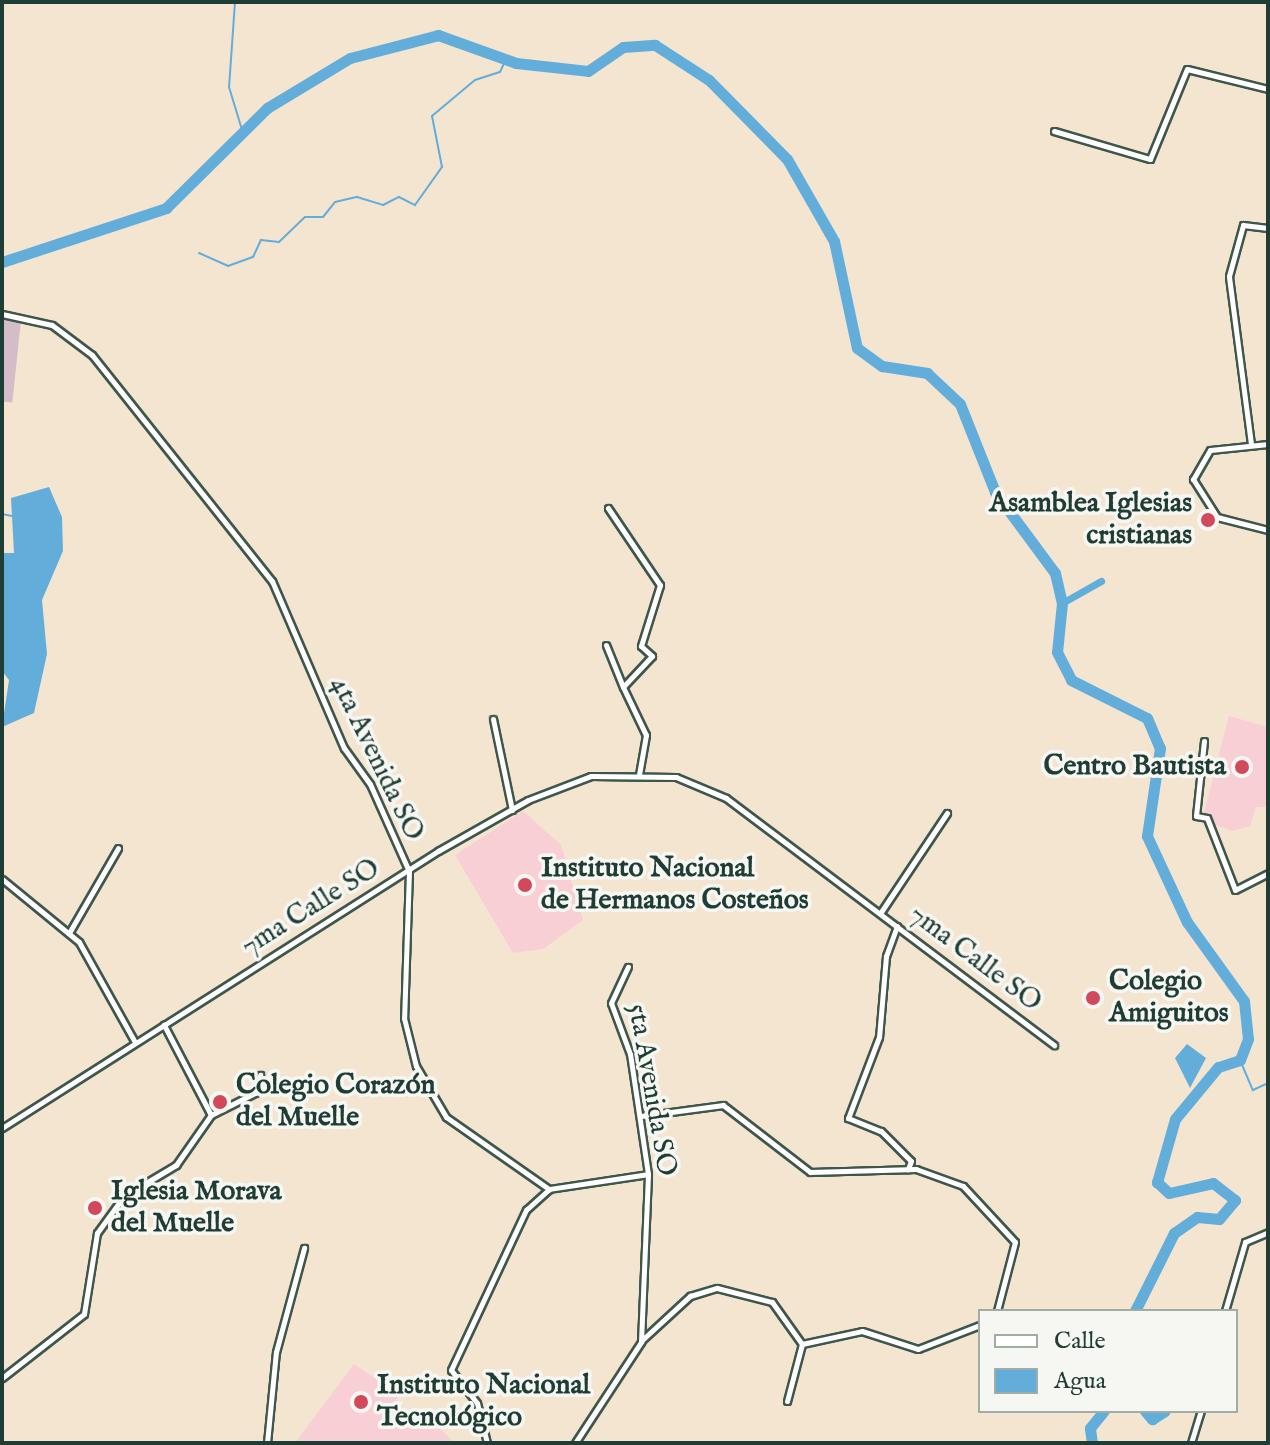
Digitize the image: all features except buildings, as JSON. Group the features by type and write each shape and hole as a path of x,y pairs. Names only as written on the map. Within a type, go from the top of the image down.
{"street":[{"path":"1054,131 1150,159 1187,69 1268,89"},
{"path":"1251,444 1229,276 1243,225 1268,228"},
{"name":"4ta Avenida SO","path":"2,314 52,325 92,355 272,581 344,748 370,784 409,871 404,1018 416,1066 446,1117 549,1189"},
{"path":"1268,444 1210,450 1193,479 1217,517 1268,530"},
{"path":"608,508 660,585 641,646 652,656 623,687"},
{"path":"606,645 646,735 639,773"},
{"path":"493,719 512,810"},
{"path":"1204,741 1196,816 1207,818 1235,890 1268,873"},
{"name":"7ma Calle SO","path":"2,1128 409,871 512,810 591,776 639,773 676,777 726,798 1054,1045"},
{"path":"881,912 947,813"},
{"path":"69,933 118,848"},
{"path":"2,879 69,933 135,1042"},
{"path":"897,925 886,956 879,1037 848,1118 881,1131 911,1161 908,1169"},
{"name":"5ta Avenida SO","path":"628,967 611,1003 641,1116 648,1174 641,1342"},
{"path":"164,1025 211,1115"},
{"path":"2,1378 84,1314 97,1233 124,1196 176,1165 211,1115 255,1093 260,1075"},
{"path":"641,1116 723,1105 810,1172 908,1169 963,1186 1007,1227 1014,1257 998,1309"},
{"path":"487,1443 477,1403 451,1370 526,1210 549,1189 648,1174"},
{"path":"1226,1309 1245,1242 1268,1232"},
{"path":"267,1443 276,1352 304,1248"},
{"path":"575,1443 641,1342 690,1296 717,1288 772,1302 802,1344"},
{"path":"802,1344 862,1331 918,1349 978,1326"},
{"path":"787,1401 802,1344"},
{"path":"1191,1443 1200,1413"}],"shaded area":[{"path":"2,319 21,321 12,403 2,401"},
{"name":"Centro Bautista","path":"1229,716 1268,727 1268,807 1256,807 1250,826 1232,831 1202,820"},
{"name":"Instituto Nacional de Hermanos Costeños","path":"523,811 561,845 583,920 543,949 513,953 455,855"},
{"name":"Instituto Nacional Tecnológico","path":"354,1364 399,1395 393,1408 420,1429 431,1419 454,1443 295,1443"}],"water":[{"path":"49,487 62,517 63,551 42,600 47,654 34,713 2,727 9,680 2,671 2,553 14,553 11,498"},
{"path":"1187,1044 1206,1058 1190,1088 1175,1058"}],"waterway":[{"path":"235,2 229,87 243,133"},
{"path":"2,262 166,208 267,108 350,58 438,35 516,63 588,71 623,47 655,45 709,80 787,159 834,241 857,348 882,366 927,373 960,404 995,492 1055,573 1062,603 1057,652 1071,680 1147,718 1160,748 1147,836 1187,922 1244,1001 1248,1039 1240,1060 1218,1067 1175,1119 1157,1182 1169,1193 1213,1183 1235,1200 1219,1219 1197,1217 1174,1233 1136,1309"},
{"path":"199,253 228,266 253,257 261,240 279,242 305,217 323,217 335,202 357,197 383,205 399,197 415,205 442,167 432,116 475,80 500,72 506,59"},
{"path":"2,514 12,516"},
{"path":"1062,603 1101,581"},
{"path":"1240,1060 1253,1090 1268,1083"},
{"path":"1092,1443 1090,1428 1102,1413"},
{"path":"1147,1413 1152,1419 1162,1413"}],"place":[{"name":"Asamblea Iglesias cristianas","path":"1208,520"},
{"name":"Centro Bautista","path":"1242,767"},
{"name":"Instituto Nacional de Hermanos Costeños","path":"525,885"},
{"name":"Colegio Amiguitos","path":"1093,998"},
{"name":"Colegio Corazón del Muelle","path":"220,1102"},
{"name":"Iglesia Morava del Muelle","path":"95,1208"},
{"name":"Instituto Nacional Tecnológico","path":"361,1402"}]}
